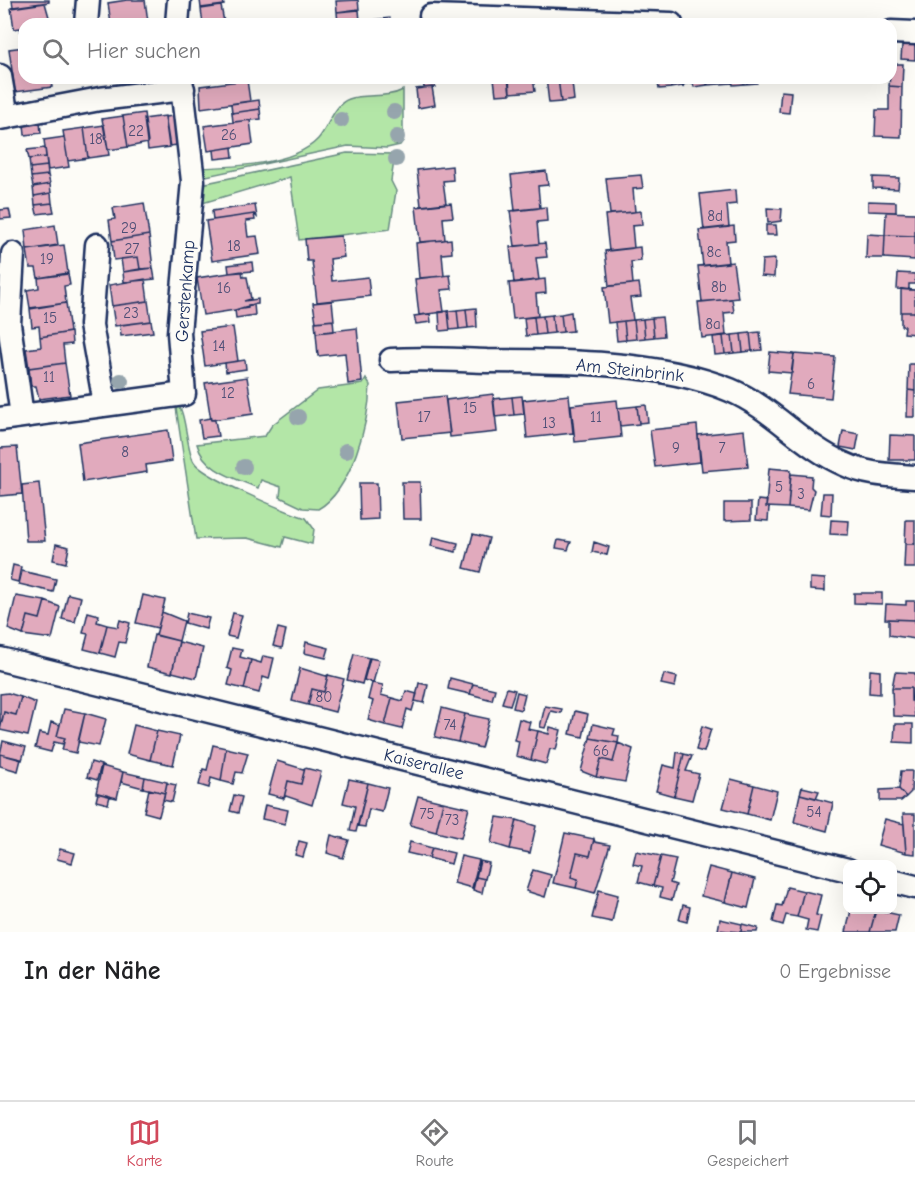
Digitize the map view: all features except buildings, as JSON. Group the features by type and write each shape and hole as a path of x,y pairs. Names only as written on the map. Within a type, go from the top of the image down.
{"street":[{"path":"86,18 88,0"},
{"path":"178,18 179,0"},
{"path":"431,16 491,18"},
{"path":"897,32 915,33"},
{"path":"0,76 3,118 98,88 182,84"},
{"name":"Gerstenkamp","path":"13,254 9,324 11,417 184,394 179,333 193,181 182,84"},
{"path":"98,245 91,325 105,404"},
{"name":"Am Steinbrink","path":"391,360 433,358 524,360 688,375 730,390 763,407 820,451 843,464 873,474 915,477"},
{"name":"Kaiserallee","path":"0,659 843,869"},
{"path":"897,882 915,887"}],"green space":[{"path":"403,90 403,141 400,145 387,148 348,146 202,177 198,168 261,163 294,154 307,148 318,139 335,111 349,99 396,93"},
{"path":"347,153 395,154 391,181 396,191 390,229 299,240 290,177 196,205 202,184"},
{"path":"366,379 370,385 369,400 356,453 340,487 330,500 318,509 303,508 280,497 281,487 261,480 258,488 230,477 206,461 197,444 265,436 272,425 318,390 363,384"},
{"path":"175,401 179,405 184,420 194,462 228,485 306,518 314,529 312,544 285,537 282,547 247,538 196,539"}]}
